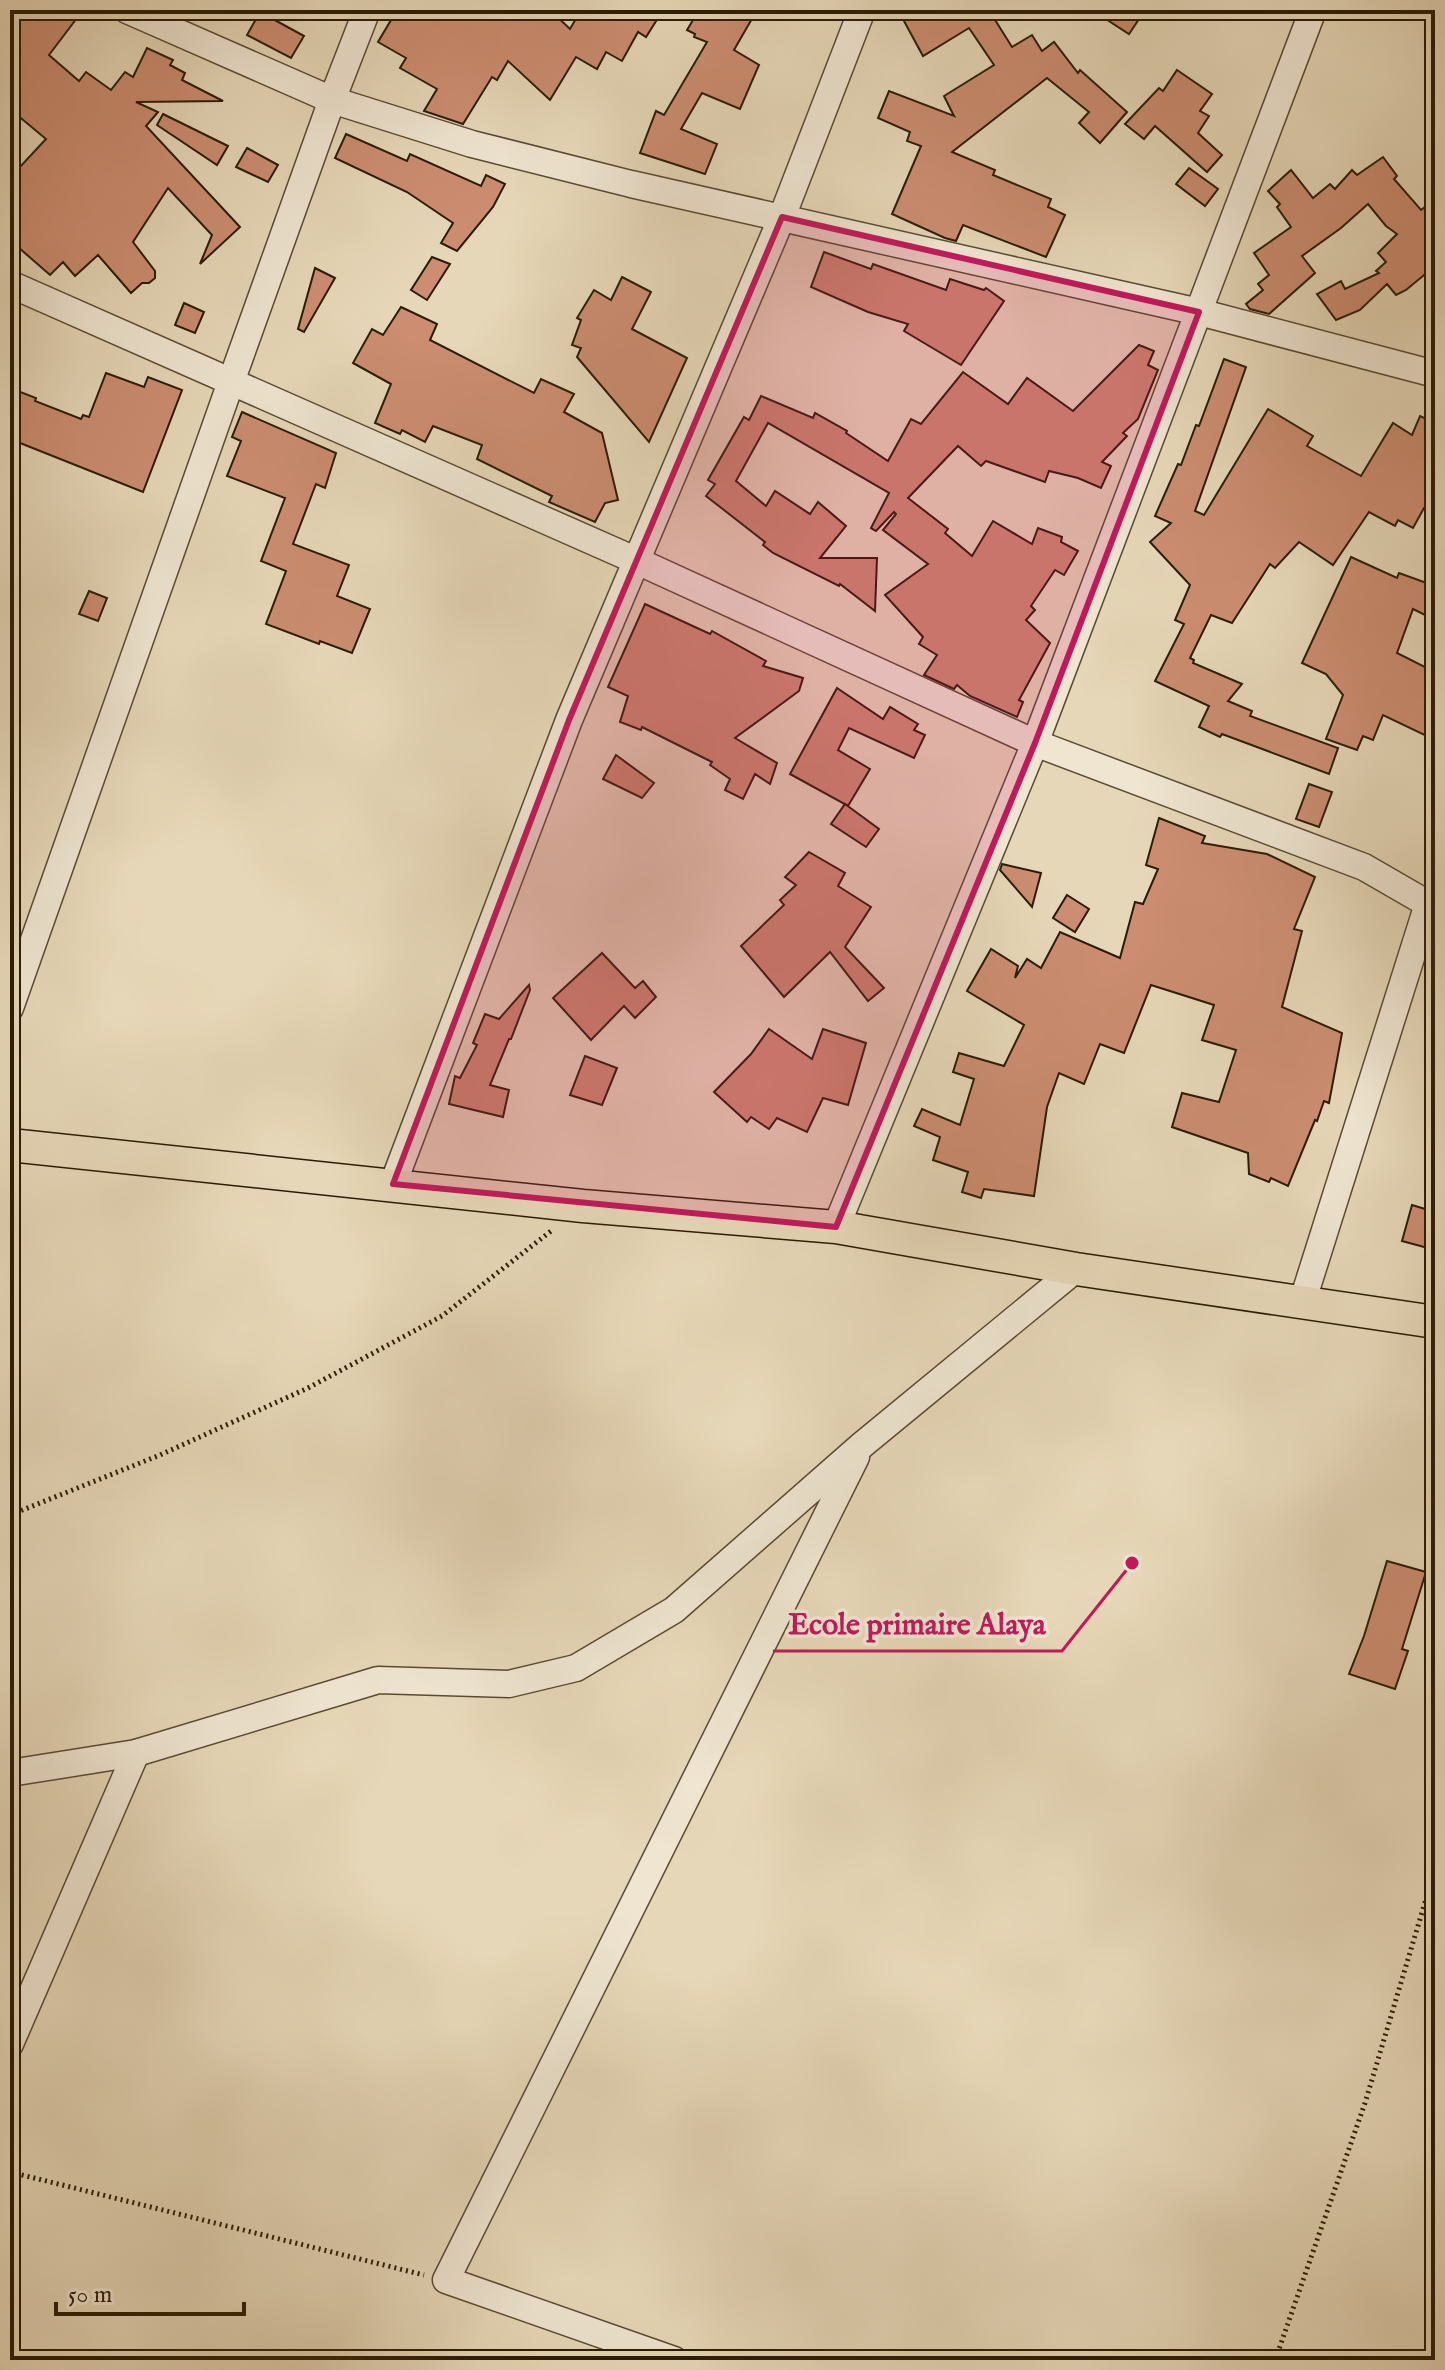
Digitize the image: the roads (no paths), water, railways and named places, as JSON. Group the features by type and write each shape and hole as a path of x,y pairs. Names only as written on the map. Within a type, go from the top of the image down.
{"main road":[{"path":"10,1145 583,1206 836,1227 1076,1269 1435,1322"}],"street":[{"path":"127,10 332,100 472,144 631,184 1199,312 1435,374"},
{"path":"10,1008 231,382 367,10"},
{"path":"393,1184 569,720 782,217 862,10"},
{"path":"836,1227 1035,743 1313,10"},
{"path":"10,284 635,560 1035,743 1364,867 1432,906 1302,1303"},
{"path":"10,1773 136,1753 378,1680 509,1684 576,1668 674,1610 862,1445 1076,1269"},
{"path":"674,2360 446,2280 862,1445"},
{"path":"10,2044 136,1753"}],"place":[{"name":"Ecole primaire Alaya","path":"1132,1563"}]}
